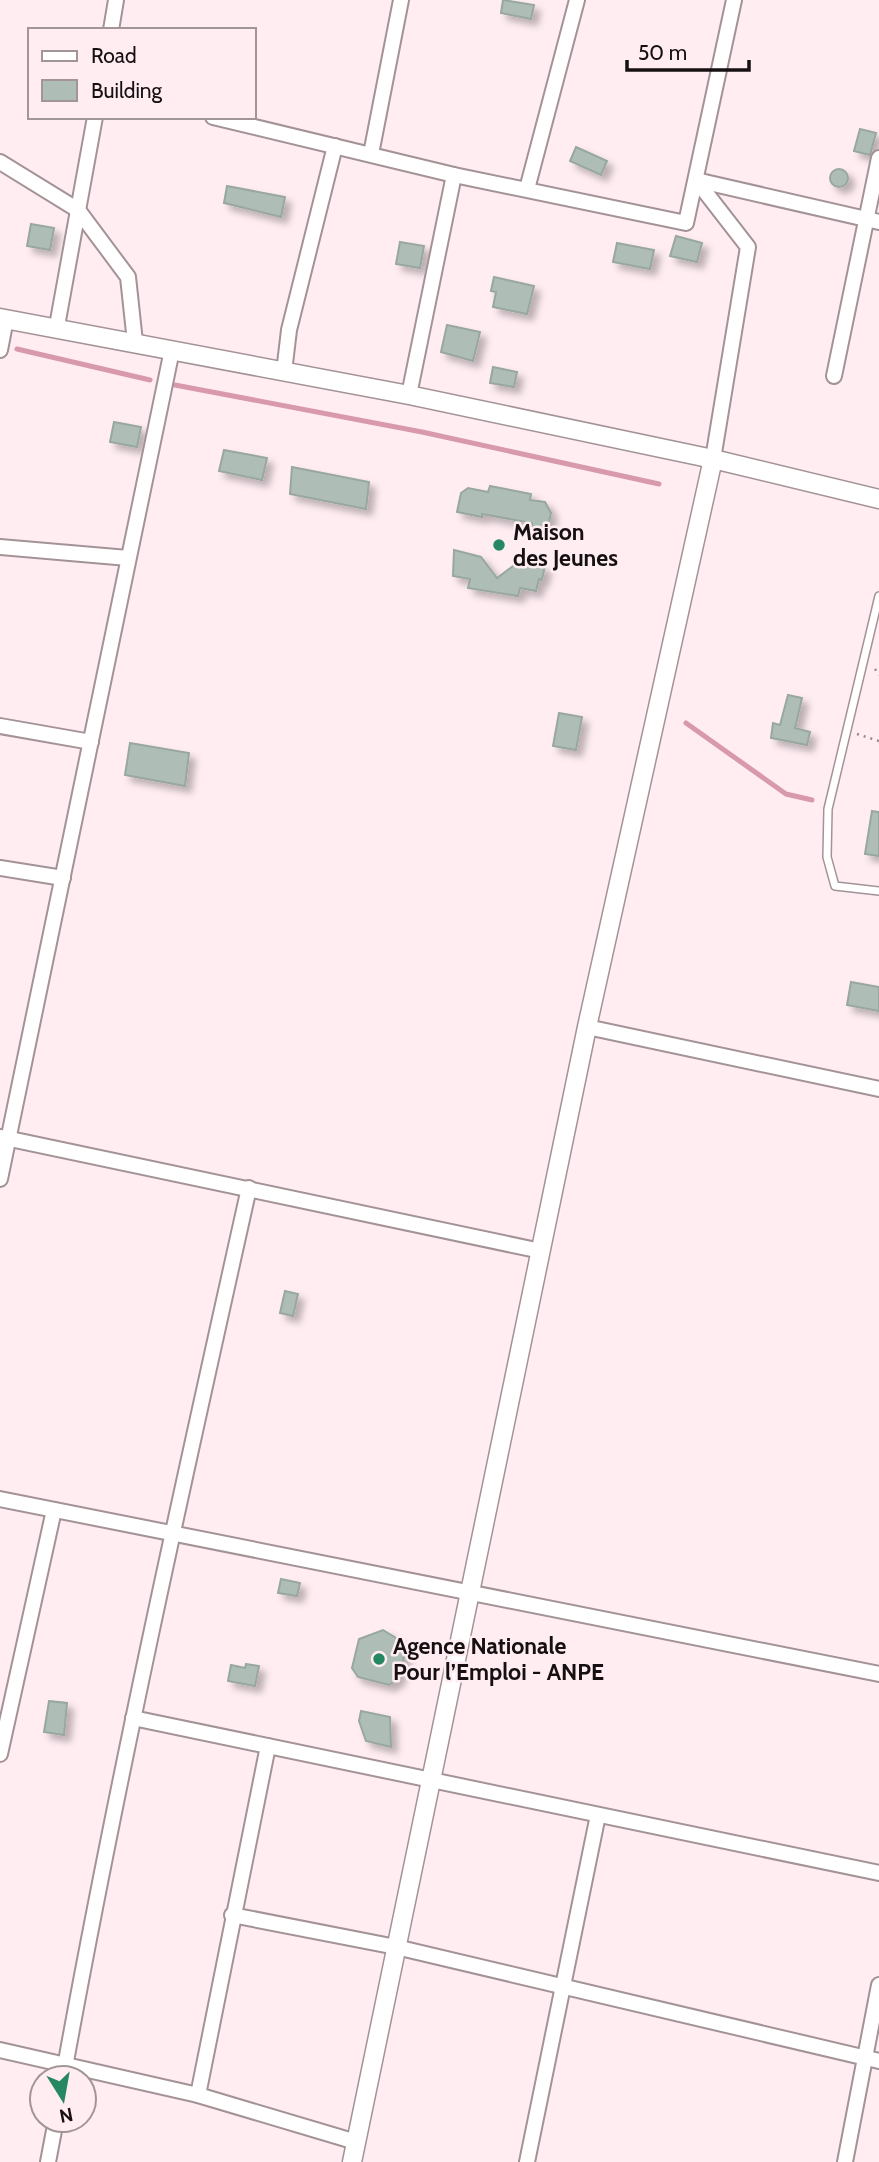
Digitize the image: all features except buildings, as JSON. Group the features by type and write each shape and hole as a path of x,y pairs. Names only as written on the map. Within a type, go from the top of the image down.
{"street":[{"path":"111,28 116,0"},
{"path":"371,154 401,0"},
{"path":"527,189 577,0"},
{"path":"221,119 454,175 686,223 734,0"},
{"path":"57,326 95,119"},
{"path":"284,372 289,330 335,146"},
{"path":"834,376 872,221 879,158"},
{"path":"0,162 78,210 128,277 135,342"},
{"path":"409,396 454,175"},
{"path":"696,180 872,221"},
{"path":"352,2162 587,1027 713,459 748,247 696,180"},
{"path":"0,350 3,318 57,326 713,459 879,499"},
{"path":"0,1179 5,1137 63,878 172,350"},
{"path":"0,547 128,558"},
{"path":"0,726 91,742"},
{"path":"0,867 63,878"},
{"path":"587,1027 879,1089"},
{"path":"5,1137 541,1251"},
{"path":"65,2064 133,1718 249,1188"},
{"path":"0,1499 879,1674"},
{"path":"0,1754 54,1510"},
{"path":"133,1718 879,1873"},
{"path":"198,2095 268,1746"},
{"path":"527,2162 598,1815"},
{"path":"233,1915 396,1947 879,2062"},
{"path":"845,2162 879,1985"},
{"path":"0,2050 43,2064"},
{"path":"98,2077 198,2095 356,2142"},
{"path":"48,2162 53,2134"}],"lane":[{"path":"879,596 828,809 827,857 835,886 879,891"}],"path":[{"path":"847,732 879,741"}],"waterway":[{"path":"17,349 150,380"},
{"path":"175,385 422,432 659,484"},
{"path":"686,723 786,794 812,800"}],"place":[{"name":"Maison des Jeunes","path":"499,545"},
{"name":"Agence Nationale Pour l’Emploi - ANPE","path":"379,1659"}]}
